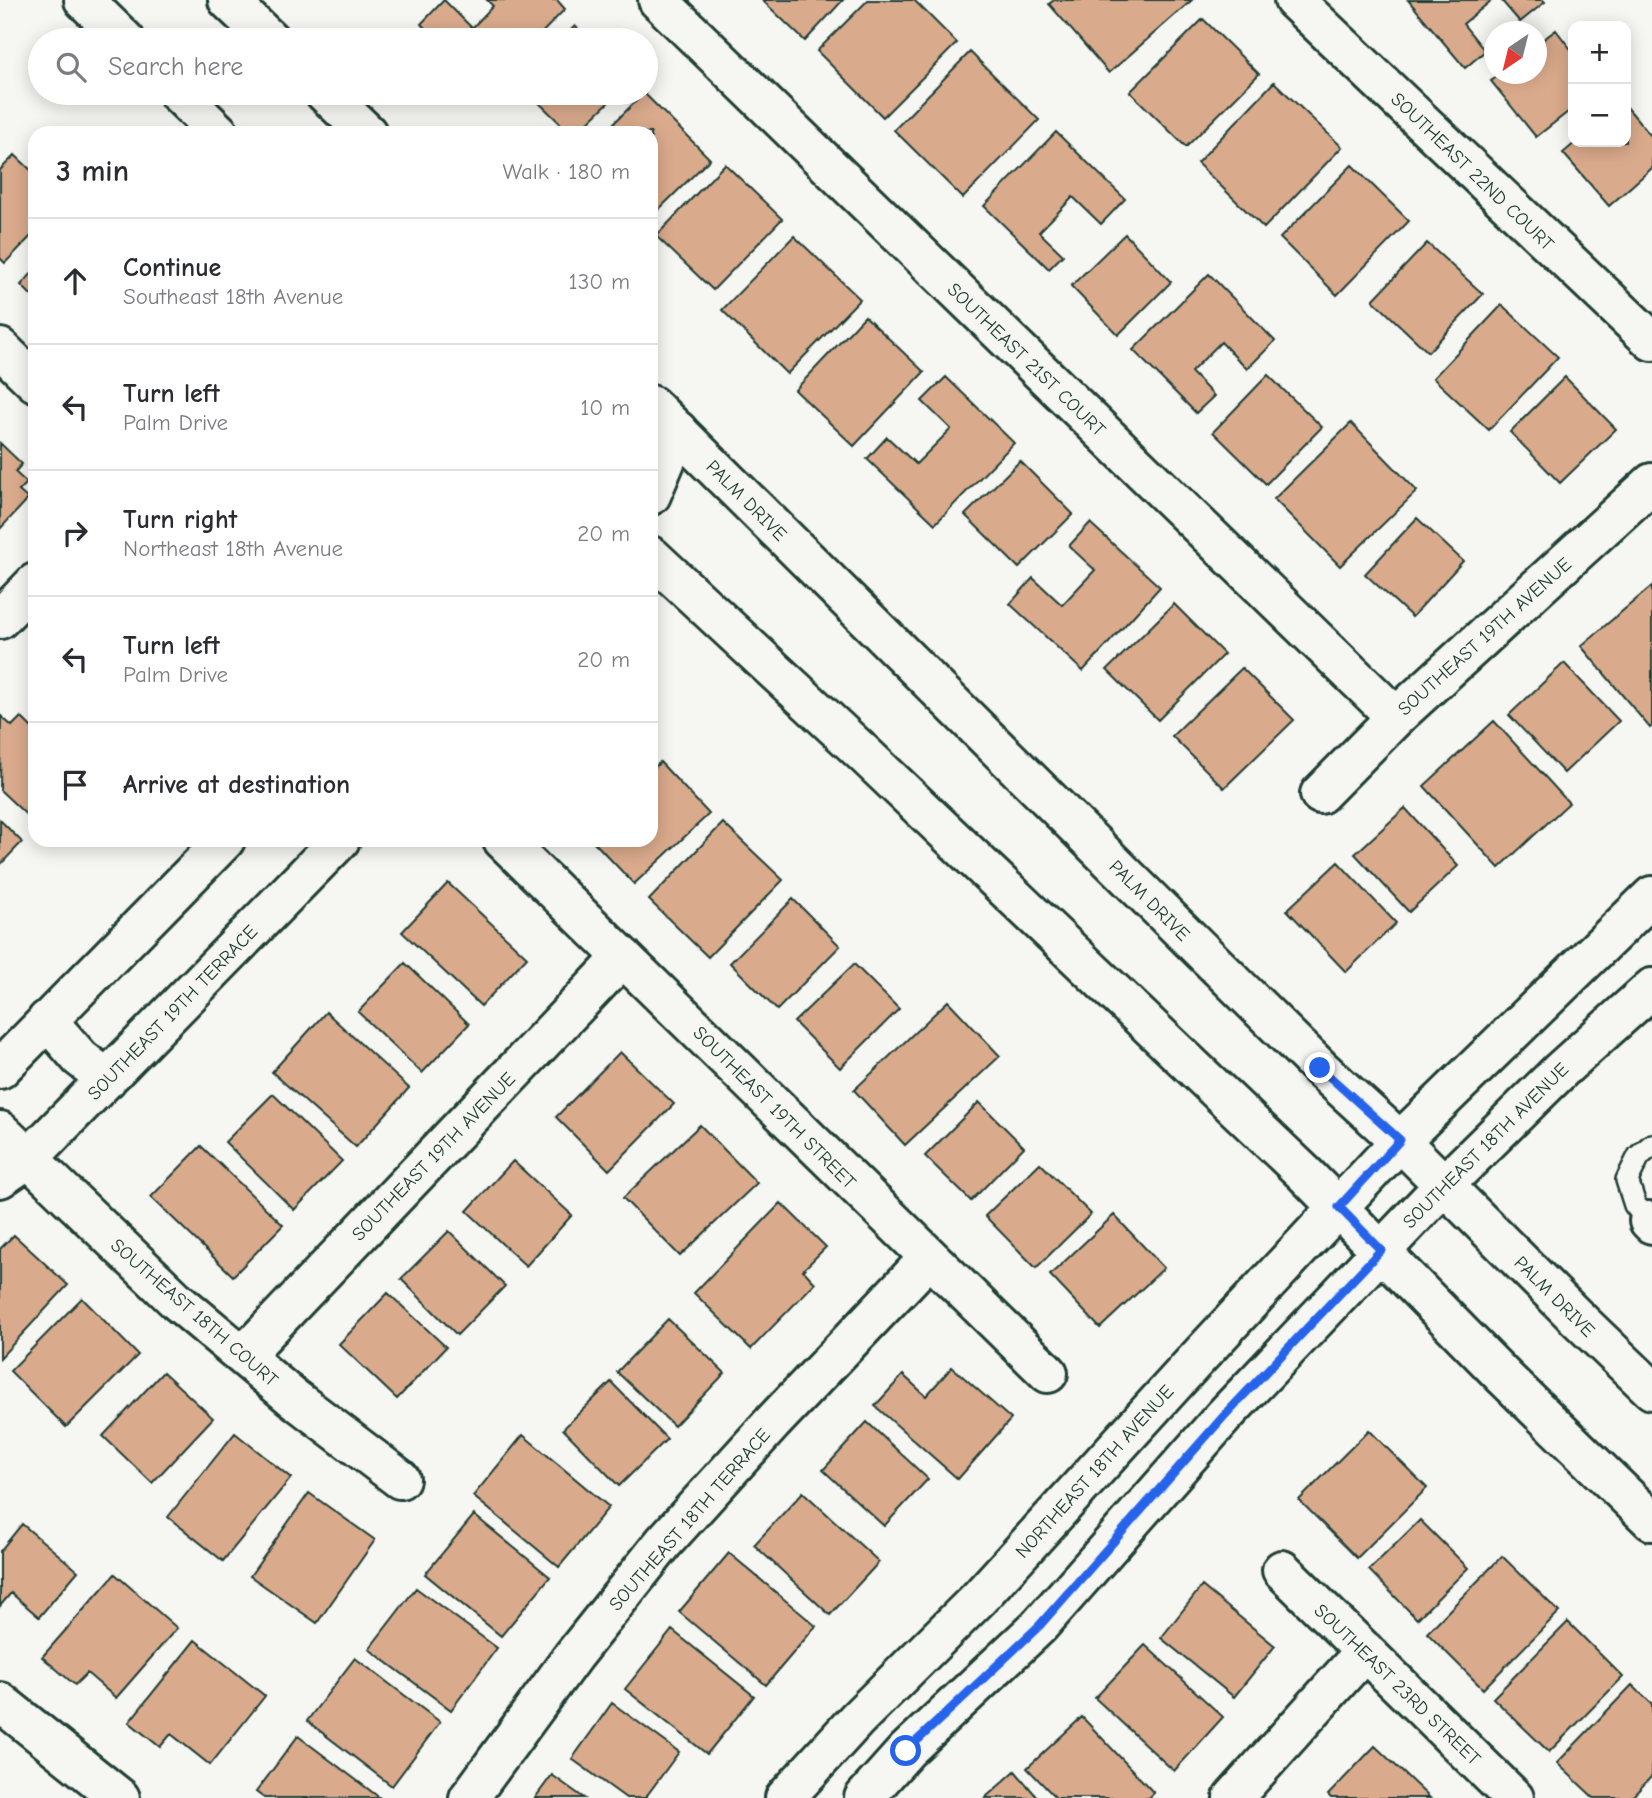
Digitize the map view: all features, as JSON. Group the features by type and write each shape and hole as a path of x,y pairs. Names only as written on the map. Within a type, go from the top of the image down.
{"street":[{"path":"84,0 113,28"},
{"path":"228,0 257,28"},
{"name":"SOUTHEAST 21ST COURT","path":"657,0 1396,717"},
{"name":"SOUTHEAST 22ND COURT","path":"1294,0 1652,341"},
{"path":"190,105 212,126"},
{"path":"338,105 360,126"},
{"path":"0,348 28,376"},
{"name":"PALM DRIVE","path":"660,427 1310,1059 1400,1140 1652,1390"},
{"name":"SOUTHEAST 19TH AVENUE","path":"1320,794 1396,717 1652,483"},
{"path":"658,563 863,753 1339,1207 1504,1377 1652,1521"},
{"path":"0,618 28,590"},
{"path":"0,1069 218,847"},
{"name":"SOUTHEAST 19TH TERRACE","path":"14,1168 107,1079 333,847"},
{"name":"SOUTHEAST 19TH STREET","path":"510,847 1048,1373"},
{"path":"1400,1140 1652,896"},
{"name":"SOUTHEAST 19TH AVENUE","path":"243,1356 623,957"},
{"name":"SOUTHEAST 18TH AVENUE","path":"864,1798 906,1751 1039,1626 1224,1416 1444,1185 1560,1070 1652,988"},
{"path":"47,1020 80,1058 107,1079"},
{"name":"SOUTHEAST 18TH COURT","path":"0,1131 14,1168 292,1397 400,1479"},
{"name":"NORTHEAST 18TH AVENUE","path":"785,1798 857,1719 979,1598 1400,1140"},
{"name":"SOUTHEAST 18TH TERRACE","path":"469,1798 573,1656 664,1542 773,1422 929,1258"},
{"name":"SOUTHEAST 23RD STREET","path":"1282,1570 1514,1798"},
{"path":"1233,1798 1365,1651"},
{"path":"3,1711 120,1798"}],"lane":[{"path":"1651,1222 1635,1205 1627,1181 1639,1156 1652,1145"}],"building":[{"path":"444,0 472,28 425,28 421,24"},
{"path":"487,0 557,0 565,9 547,28 472,28 493,6"},
{"path":"762,0 843,0 805,41"},
{"path":"868,0 914,0 957,43 883,117 817,51"},
{"path":"1054,0 1192,0 1109,73 1049,4"},
{"path":"1408,0 1492,0 1463,24 1484,50 1465,68"},
{"path":"1501,0 1545,2 1521,21"},
{"path":"1203,19 1259,74 1186,147 1130,92"},
{"path":"1556,30 1568,46 1568,112 1536,137 1493,84 1547,84 1547,37"},
{"path":"970,52 1039,120 963,198 894,130"},
{"path":"1274,82 1342,147 1264,228 1197,163"},
{"path":"541,105 606,105 584,126 563,126"},
{"path":"632,105 656,105 710,159 658,210 658,126 611,126"},
{"path":"1631,112 1652,137 1652,168 1609,206 1563,153 1570,147 1631,147"},
{"path":"1056,132 1125,199 1101,224 1073,197 1039,232 1063,255 1049,269 984,206"},
{"path":"15,155 28,167 28,239 5,263 0,258 0,170"},
{"path":"725,164 782,219 713,290 658,238 658,234"},
{"path":"1352,165 1409,221 1337,295 1280,238"},
{"path":"1125,234 1171,282 1118,335 1071,286"},
{"path":"794,236 860,299 787,374 722,310"},
{"path":"1427,243 1483,294 1428,352 1373,300"},
{"path":"1209,274 1275,341 1247,369 1221,342 1191,372 1214,396 1196,413 1133,350"},
{"path":"28,278 28,292 21,285"},
{"path":"1502,305 1558,357 1489,430 1433,378"},
{"path":"865,316 924,372 854,446 795,390"},
{"path":"1268,375 1322,427 1266,484 1213,432"},
{"path":"946,377 1014,443 935,524 867,459 887,437 916,464 951,429 922,401"},
{"path":"1565,377 1616,429 1560,483 1510,432"},
{"path":"1351,423 1417,491 1340,566 1274,499"},
{"path":"0,443 22,464 15,472 27,483 19,491 28,499 0,529"},
{"path":"1020,461 1073,514 1019,568 965,515"},
{"path":"1417,518 1463,561 1412,617 1365,574"},
{"path":"1090,523 1160,587 1083,671 1010,604 1033,578 1062,605 1095,570 1069,546"},
{"path":"1652,586 1652,726 1650,728 1581,646"},
{"path":"1174,604 1224,654 1158,720 1107,670"},
{"path":"1564,663 1619,721 1564,773 1509,715"},
{"path":"1242,668 1294,720 1224,788 1172,736"},
{"path":"1,716 12,726 21,717 28,724 28,816 0,790"},
{"path":"1494,721 1569,803 1499,868 1424,786"},
{"path":"660,762 709,814 634,884 599,847 658,847"},
{"path":"1405,808 1458,866 1409,912 1355,854"},
{"path":"0,820 22,842 0,865"},
{"path":"723,823 783,880 708,957 649,900"},
{"path":"1338,862 1396,923 1346,972 1287,910"},
{"path":"448,883 527,957 481,1006 402,932"},
{"path":"793,899 840,946 777,1010 730,963"},
{"path":"405,963 469,1024 422,1073 358,1012"},
{"path":"854,964 899,1009 840,1068 794,1022"},
{"path":"948,1001 1000,1056 905,1145 854,1090"},
{"path":"326,1012 409,1088 356,1147 272,1072"},
{"path":"620,1052 674,1104 609,1170 556,1117"},
{"path":"273,1094 342,1161 294,1210 225,1142"},
{"path":"979,1102 1024,1147 971,1201 925,1156"},
{"path":"700,1125 757,1183 680,1256 623,1198"},
{"path":"201,1146 283,1225 233,1276 151,1197"},
{"path":"513,1161 572,1215 526,1266 467,1211"},
{"path":"1040,1163 1091,1214 1036,1268 985,1216"},
{"path":"781,1203 826,1247 803,1270 815,1283 751,1349 694,1293"},
{"path":"1114,1215 1164,1268 1100,1328 1050,1275"},
{"path":"449,1231 505,1286 457,1335 401,1279"},
{"path":"14,1235 68,1285 0,1358 0,1249"},
{"path":"388,1293 446,1347 397,1399 339,1344"},
{"path":"82,1298 138,1355 66,1427 10,1371"},
{"path":"668,1319 725,1373 674,1426 617,1372"},
{"path":"952,1367 1011,1419 958,1479 875,1406 903,1375 926,1396"},
{"path":"163,1372 213,1418 152,1483 103,1436"},
{"path":"611,1382 667,1439 619,1486 563,1429"},
{"path":"867,1422 928,1479 884,1526 823,1470"},
{"path":"1369,1430 1427,1488 1357,1558 1299,1500"},
{"path":"235,1433 291,1478 223,1561 168,1517"},
{"path":"523,1435 609,1507 559,1567 473,1496"},
{"path":"803,1492 879,1562 830,1615 754,1545"},
{"path":"309,1493 375,1540 317,1623 250,1576"},
{"path":"474,1515 550,1577 501,1636 425,1574"},
{"path":"1420,1520 1468,1568 1417,1619 1369,1570"},
{"path":"22,1524 78,1571 39,1617 11,1593 0,1606 0,1551"},
{"path":"729,1553 816,1626 766,1685 679,1612"},
{"path":"1502,1556 1559,1612 1483,1689 1427,1633"},
{"path":"115,1574 177,1628 116,1698 87,1673 75,1685 42,1657"},
{"path":"1202,1586 1275,1646 1234,1697 1161,1638"},
{"path":"416,1588 497,1648 451,1710 369,1649"},
{"path":"1568,1622 1623,1677 1549,1752 1493,1698"},
{"path":"672,1630 754,1696 707,1754 625,1689"},
{"path":"195,1640 265,1696 210,1765 171,1734 160,1747 129,1722"},
{"path":"1145,1645 1223,1717 1174,1771 1095,1698"},
{"path":"355,1658 440,1722 392,1786 307,1721"},
{"path":"1632,1685 1652,1704 1652,1776 1631,1798 1594,1798 1557,1763"},
{"path":"612,1703 679,1752 645,1798 626,1798 572,1759"},
{"path":"1082,1717 1154,1793 1149,1798 1056,1798 1027,1768"},
{"path":"298,1736 380,1798 264,1798 256,1792"},
{"path":"1375,1746 1430,1798 1331,1798 1328,1795"},
{"path":"1015,1771 1038,1798 985,1798"},
{"path":"552,1775 584,1798 535,1798"}],"route":[{"path":"906,1751 1039,1626 1224,1416 1381,1250 1339,1207 1400,1140 1320,1068"}]}
